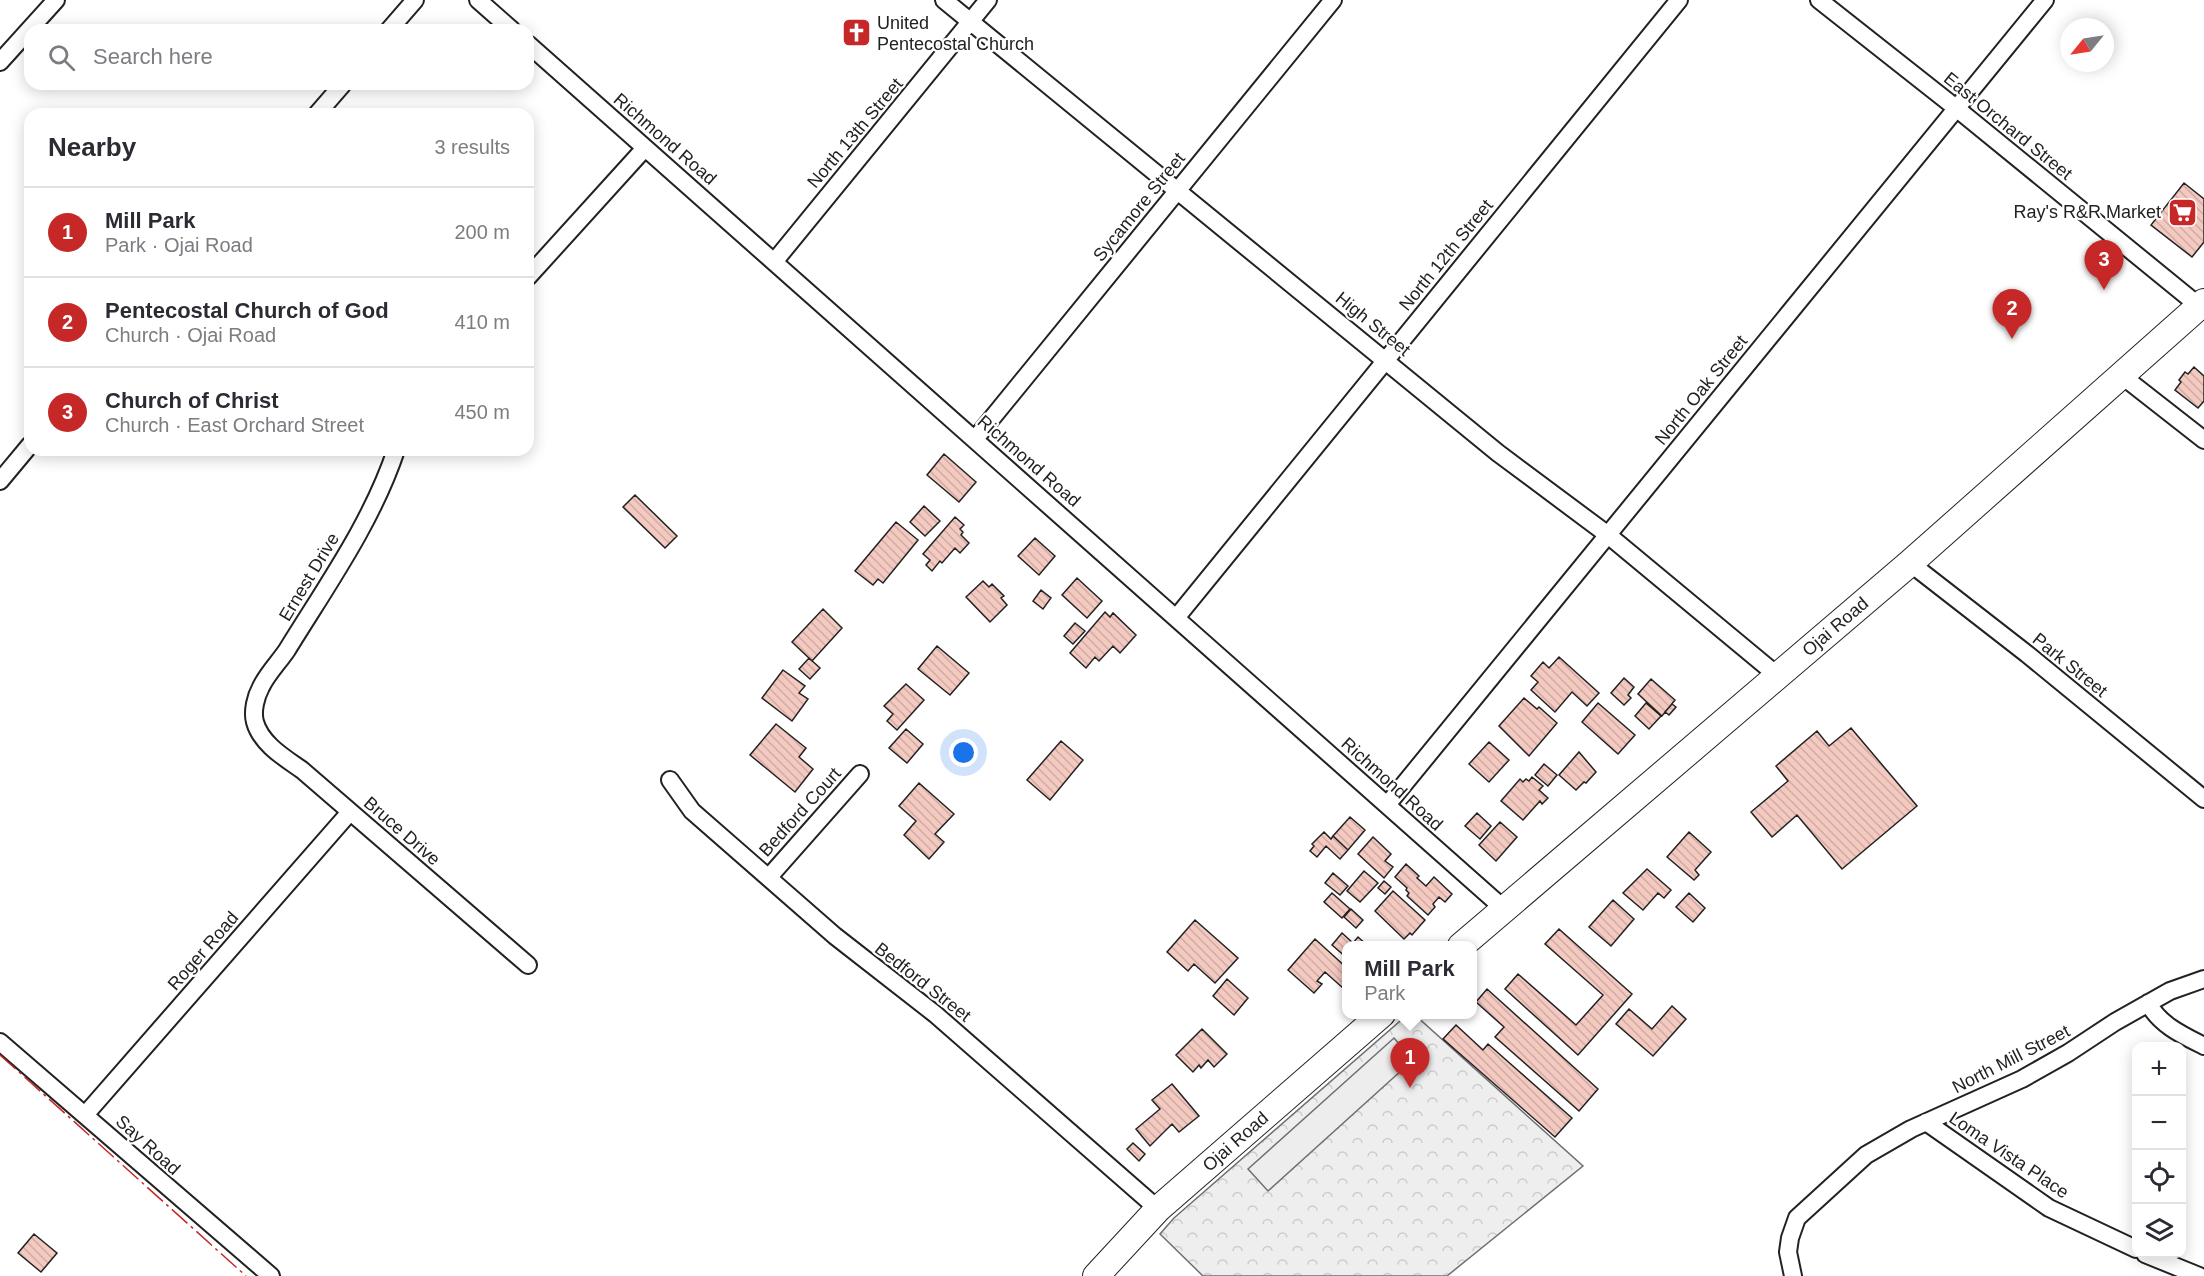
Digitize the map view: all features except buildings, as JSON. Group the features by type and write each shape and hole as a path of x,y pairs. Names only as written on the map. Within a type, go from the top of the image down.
{"main road":[{"name":"Ojai Road","path":"1466,941 1911,563 2202,304"},
{"name":"Ojai Road","path":"1096,1276 1158,1209 1376,1019"}],"street":[{"path":"34,24 56,0"},
{"path":"394,24 416,0"},
{"path":"478,0 505,24"},
{"name":"High Street","path":"944,0 1498,453 1608,535 1778,675"},
{"name":"North 13th Street","path":"774,262 988,0"},
{"name":"Sycamore Street","path":"975,439 1333,0"},
{"name":"North 12th Street","path":"1176,618 1679,0"},
{"name":"East Orchard Street","path":"1819,0 2202,304"},
{"name":"North Oak Street","path":"1387,805 2045,0"},
{"path":"0,62 24,35"},
{"name":"Richmond Road","path":"534,49 1503,908"},
{"path":"322,108 338,90"},
{"path":"534,270 645,148"},
{"path":"2121,375 2204,440"},
{"path":"0,481 24,452"},
{"name":"Ernest Drive","path":"255,722 254,705 261,686 285,652 370,514 394,456"},
{"name":"Park Street","path":"1911,563 2027,654 2204,799"},
{"name":"Bruce Drive","path":"255,722 264,738 280,754 302,770 528,965"},
{"name":"Bedford Court","path":"769,877 860,774"},
{"name":"Bedford Street","path":"670,780 692,811 835,936 935,1014 1158,1209"},
{"name":"Roger Road","path":"86,1115 350,812"},
{"name":"North Mill Street","path":"1793,1276 1788,1252 1797,1218 1866,1155 1926,1122 2022,1079 2170,991 2204,979"},
{"path":"2148,1003 2156,1017 2204,1046"},
{"name":"Say Road","path":"0,1041 271,1276"},
{"name":"Loma Vista Place","path":"1926,1122 2049,1208 2132,1247"},
{"path":"2155,1258 2199,1276"}],"green space":[{"path":"1402,1019 1419,1019 1583,1166 1447,1276 1203,1276 1160,1234 1174,1218"}],"shaded area":[{"path":"1394,1038 1413,1060 1268,1191 1248,1169"}],"power":[{"path":"0,1055 246,1276"}],"place":[{"name":"United Pentecostal Church","path":"856,33"},
{"name":"Ray's R&R Market","path":"2182,212"},
{"name":"Church of Christ","path":"2104,290"},
{"name":"Pentecostal Church of God","path":"2012,339"},
{"name":"Mill Park","path":"1410,1088"}]}
